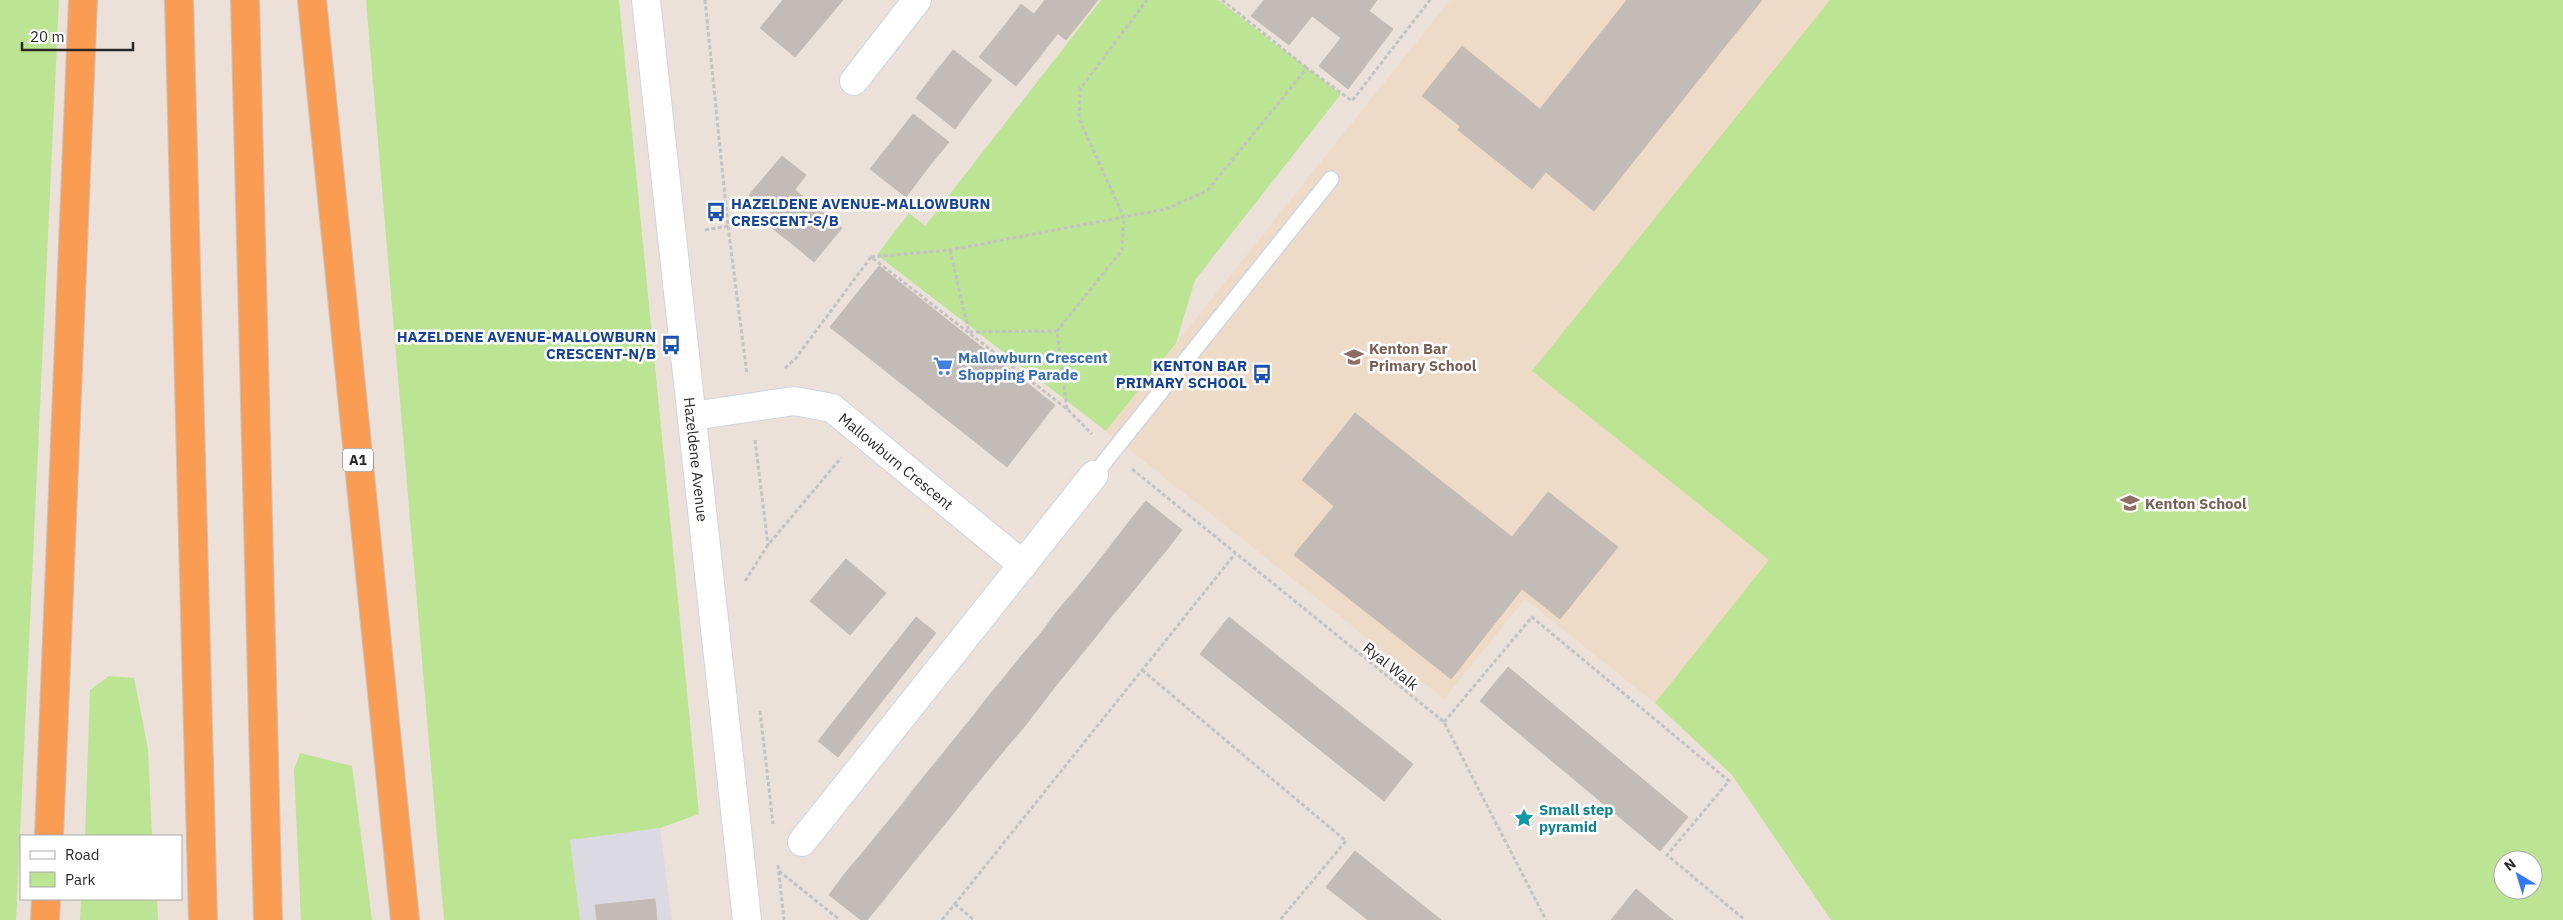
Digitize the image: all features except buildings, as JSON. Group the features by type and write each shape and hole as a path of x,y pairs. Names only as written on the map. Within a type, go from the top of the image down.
{"highway":[{"path":"49,835 83,0"},
{"path":"179,0 203,920"},
{"path":"245,0 268,920"},
{"name":"A1","path":"312,0 405,920"},
{"path":"45,920 46,900"}],"street":[{"name":"Hazeldene Avenue","path":"646,0 747,920"},
{"path":"854,81 917,0"},
{"name":"Mallowburn Crescent","path":"693,416 794,402 832,408 1023,566"},
{"path":"802,842 1094,475"}],"lane":[{"path":"1094,475 1331,179"}],"path":[{"path":"705,0 728,226 768,546"},
{"path":"1067,409 1057,332 1122,250 1124,217 1079,120 1080,89 1147,0"},
{"path":"1222,0 1307,68 1352,101 1430,0"},
{"path":"780,373 796,358 870,257 950,250 1166,209 1207,191 1307,68"},
{"path":"950,250 969,332 1057,332"},
{"name":"Ryal Walk","path":"870,257 1067,409 1112,454 1153,485 1235,554 1444,722 1546,920"},
{"path":"746,588 745,578 768,546 863,433"},
{"path":"942,920 1235,554"},
{"path":"1444,722 1532,617 1729,781 1667,855 1744,920"},
{"path":"1142,670 1346,842 1280,920"},
{"path":"760,705 774,832"},
{"path":"778,871 802,842"},
{"path":"777,861 784,920"},
{"path":"778,871 840,920"},
{"path":"955,904 974,920"}],"shaded area":[{"name":"Kenton School","path":"1450,0 2563,0 2563,920 1831,920 1732,775 1655,703 1525,599 1444,699 1106,431"},
{"path":"660,828 672,920 580,920 570,840"}],"green space":[{"path":"0,0 59,0 16,920 0,920"},
{"path":"366,0 619,0 699,814 660,828 570,840 580,920 444,920"},
{"path":"1101,0 1218,0 1341,94 1195,280 1176,343 1106,431 877,255 909,213 925,226"},
{"name":"Kenton School","path":"1830,0 2563,0 2563,920 1831,920 1732,775 1655,703 1769,560 1532,371"},
{"path":"109,676 134,678 148,749 152,835 85,835 90,690"},
{"path":"300,753 352,766 372,920 301,920 294,770"},
{"path":"81,900 157,900 158,920 80,920"}],"place":[{"name":"HAZELDENE AVENUE-MALLOWBURN CRESCENT-S/B","path":"716,212"},
{"name":"HAZELDENE AVENUE-MALLOWBURN CRESCENT-N/B","path":"671,345"},
{"name":"Kenton Bar Primary School","path":"1354,357"},
{"name":"Mallowburn Crescent Shopping Parade","path":"943,366"},
{"name":"KENTON BAR PRIMARY SCHOOL","path":"1262,374"},
{"name":"Kenton School","path":"2130,503"},
{"name":"Small step pyramid","path":"1524,818"}]}
